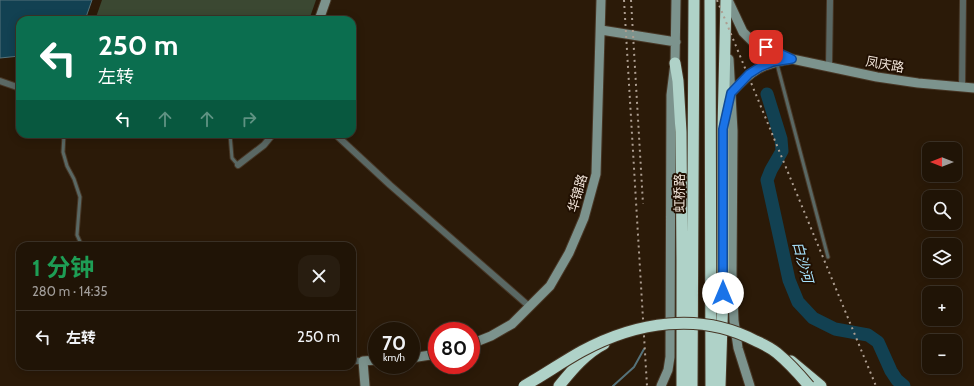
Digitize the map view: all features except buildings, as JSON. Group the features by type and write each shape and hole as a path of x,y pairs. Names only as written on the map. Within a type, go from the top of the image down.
{"highway":[{"name":"虹桥路","path":"692,386 694,0"},
{"path":"710,0 711,386"},
{"path":"720,386 723,293 723,129 727,0"},
{"path":"675,63 678,81 681,132 682,386"},
{"path":"524,386 582,351 626,333 654,325 693,323 713,325 746,335 776,352 801,369 821,386"},
{"path":"559,386 572,369 584,358 601,346 626,333"},
{"path":"776,352 794,368 809,386"}],"main road":[{"path":"320,16 326,0"},
{"name":"华锦路","path":"480,340 512,324 550,286 569,253 584,218 596,174 601,0"},
{"path":"661,386 668,370 670,358 671,94 675,63 676,0"},
{"path":"727,0 743,32 752,41 792,59"},
{"path":"727,0 733,131 732,274 734,321 738,348 750,386"},
{"path":"601,30 676,42"},
{"path":"723,129 731,93 749,74 760,67 776,61 792,59"},
{"name":"凤庆路","path":"792,59 918,83 974,88"},
{"path":"365,386 363,361 368,361"}],"street":[{"path":"829,67 830,0"},
{"path":"962,88 963,0"},
{"path":"0,81 16,87"},
{"path":"238,165 264,145 270,138"},
{"path":"339,138 390,185 530,307"},
{"path":"356,361 363,361"}],"lane":[{"path":"776,61 828,257"},
{"path":"64,138 64,152 67,166 74,179 80,197 77,235 80,242"},
{"path":"230,138 232,158 238,165"}],"green space":[{"path":"102,0 316,0 310,16 96,16"}],"water":[{"path":"0,0 92,0 86,16 16,16 16,56 0,58"}],"waterway":[{"name":"白沙河","path":"767,94 781,139 782,151 767,180 789,280 798,302 813,318 835,329 868,335 878,342 891,371 897,380 904,386"},
{"path":"613,386 634,367 644,349"}],"railway":[{"path":"624,0 647,386"},
{"path":"631,0 643,204"},
{"path":"717,0 876,386"}],"route":[{"path":"723,293 723,129 731,93 740,83 749,74 760,67 773,62 792,59 766,47"}]}
